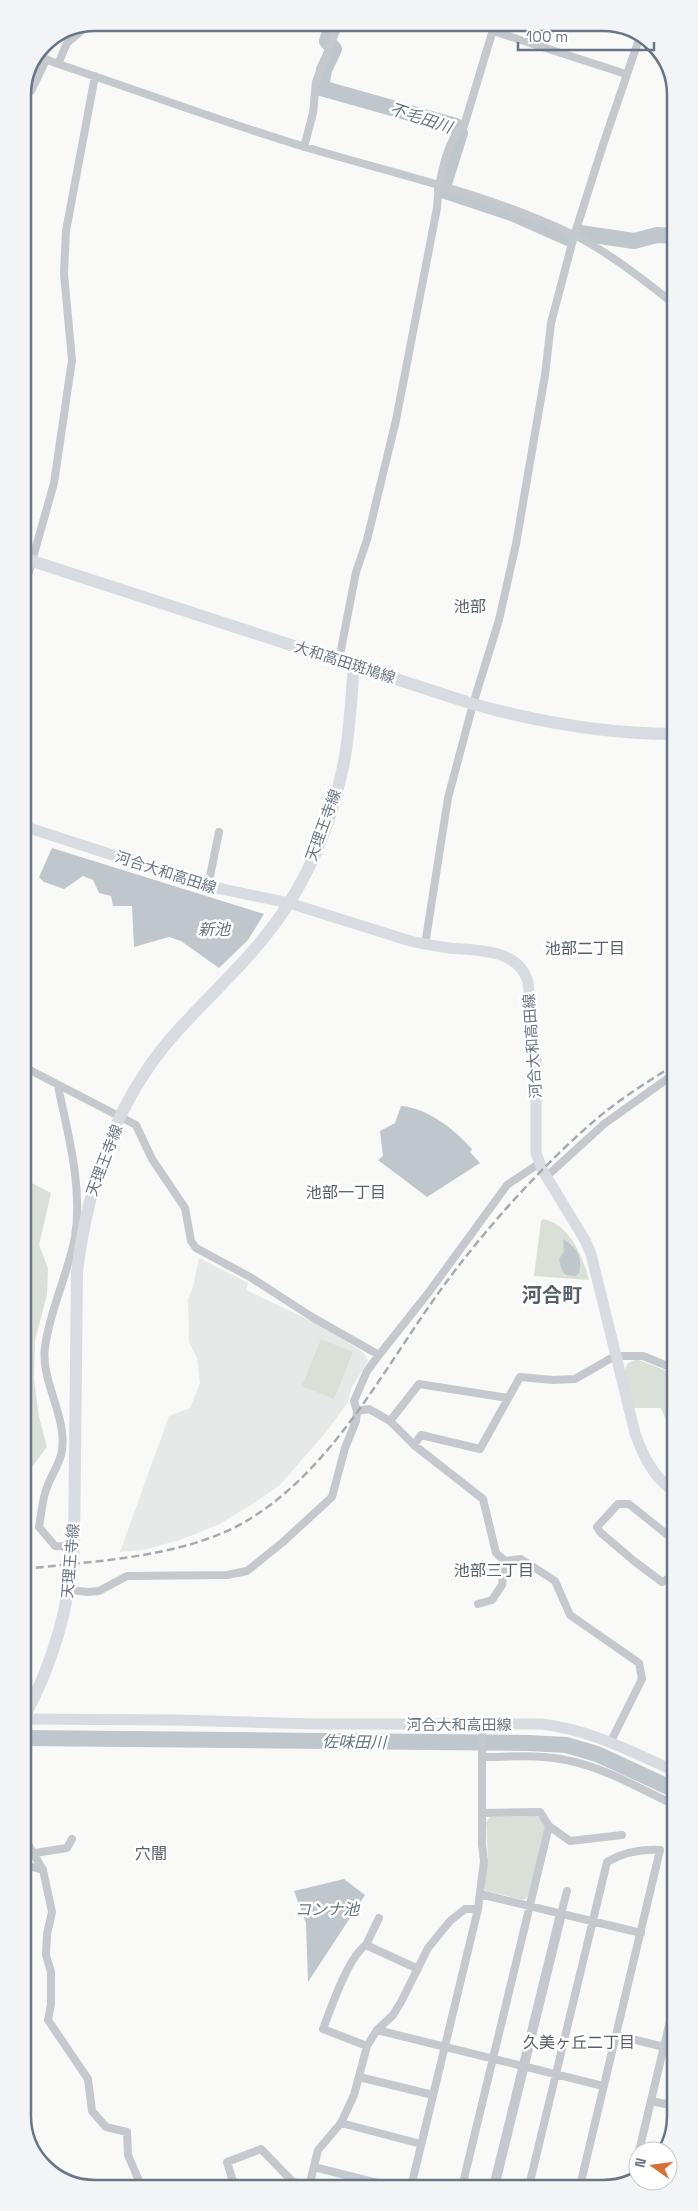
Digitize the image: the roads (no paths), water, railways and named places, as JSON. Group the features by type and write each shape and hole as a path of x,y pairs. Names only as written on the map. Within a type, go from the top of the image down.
{"main road":[{"name":"大和高田斑鳩線","path":"31,560 472,704 557,724 650,734 667,734"},
{"name":"天理王寺線","path":"31,1703 48,1666 69,1590 74,1547 77,1272 81,1239 99,1167 121,1117 154,1060 172,1037 236,971 289,903 314,857 334,800 343,766 348,734 354,665"},
{"name":"河合大和高田線","path":"31,828 208,886 289,903 425,945 501,954 516,962 526,974 536,1061 535,1143 540,1163 585,1240 591,1254 597,1271 615,1356 635,1433 644,1457 654,1473 667,1485"},
{"name":"河合大和高田線","path":"31,1718 314,1724 541,1724 564,1727 610,1743 667,1768"}],"street":[{"path":"304,147 313,113 316,82 336,31"},
{"path":"339,660 356,572 367,540 396,420 442,186 458,130 464,126 493,31 626,74"},
{"path":"58,64 67,43 79,33"},
{"path":"425,945 448,798 472,704 499,620 514,553 545,375 551,322 574,236 638,42"},
{"path":"43,58 304,147 512,208 574,236 617,261 667,298"},
{"path":"31,90 46,60"},
{"path":"31,548 54,483 72,360 64,274 66,231 95,76"},
{"path":"208,886 219,832"},
{"path":"31,1070 58,1086 136,1125 152,1159 185,1208 191,1241 196,1248 250,1276 312,1317 379,1355"},
{"path":"547,1176 604,1124 667,1079"},
{"path":"58,1086 76,1188 76,1224 67,1264 53,1306 44,1348 45,1365 62,1432 62,1456 46,1492 39,1527 55,1546 74,1547"},
{"path":"69,1590 100,1591 127,1576 227,1575 247,1571 283,1542 332,1497 345,1448 356,1421 357,1411 354,1401 367,1371 429,1292 507,1185 540,1163"},
{"path":"414,1445 421,1435 480,1449 520,1377 553,1380 575,1379 615,1356 643,1356 667,1365"},
{"path":"390,1420 419,1384 508,1398"},
{"path":"357,1411 369,1408 390,1420 414,1445 483,1499 496,1553 504,1561 521,1560 555,1582 570,1615 639,1663 642,1679 610,1743"},
{"path":"667,1535 629,1504 618,1504 597,1527 600,1532 634,1561 662,1582 667,1579"},
{"path":"478,1604 492,1600 502,1585 504,1561"},
{"path":"413,2180 478,1909 484,1860 482,1724"},
{"path":"482,1756 545,1757 568,1760 599,1770 667,1801"},
{"path":"482,1813 540,1812 550,1826 570,1841 622,1835"},
{"path":"464,2180 550,1826"},
{"path":"35,1853 67,1848 72,1839"},
{"path":"31,1847 43,1870 52,1912 47,1934 46,1955 51,1972 51,2004 48,2020 88,2079 92,2111 106,2126 127,2132 128,2155 139,2180"},
{"path":"531,2180 607,1862 619,1855 641,1849 660,1850 581,2180"},
{"path":"31,1867 43,1870"},
{"path":"496,2180 567,1891"},
{"path":"480,1894 641,1934"},
{"path":"311,2180 318,2150 341,2123 354,2094 368,2046 377,2030 393,2015 428,1948 450,1921 465,1909 478,1909"},
{"path":"368,2046 323,2029 332,2004 358,1951 366,1945 379,1918"},
{"path":"366,1945 418,1969"},
{"path":"377,2030 603,2086"},
{"path":"616,2035 664,2047"},
{"path":"641,2141 667,2039"},
{"path":"359,2077 434,2095"},
{"path":"651,2101 667,2104"},
{"path":"341,2123 421,2144"},
{"path":"233,2180 228,2162 261,2149 291,2180"},
{"path":"314,2167 365,2180"}],"water":[{"name":"新池","path":"52,848 264,914 248,940 219,968 181,941 169,937 134,947 132,906 113,906 111,896 99,893 93,880 83,876 64,889 44,882 39,877"},
{"path":"401,1106 421,1111 440,1121 472,1149 470,1152 480,1163 427,1197 378,1160 383,1156 380,1131 395,1123"},
{"path":"563,1239 578,1253 580,1267 579,1273 576,1276 567,1275 562,1270 559,1259 564,1251"},
{"name":"コンナ池","path":"344,1879 365,1895 308,1982 306,1923 294,1891"}],"waterway":[{"name":"不毛田川","path":"330,31 327,41 334,49 324,70 321,88 456,126 460,133 442,190 514,214 568,238"},
{"name":"不毛田川","path":"580,233 634,241 657,235 667,236"},
{"name":"佐味田川","path":"31,1738 529,1743 566,1745 597,1754 667,1786"}],"railway":[{"path":"31,1568 136,1556 192,1544 218,1535 243,1523 275,1502 330,1448 377,1385 442,1288 496,1220 579,1134 627,1096 667,1070"}],"district":[{"name":"池部","path":"470,606"},
{"name":"池部二丁目","path":"585,948"},
{"name":"池部一丁目","path":"346,1192"},
{"name":"河合町","path":"552,1295"},
{"name":"池部三丁目","path":"494,1570"},
{"name":"穴闇","path":"151,1853"},
{"name":"久美ヶ丘二丁目","path":"579,2042"}]}
